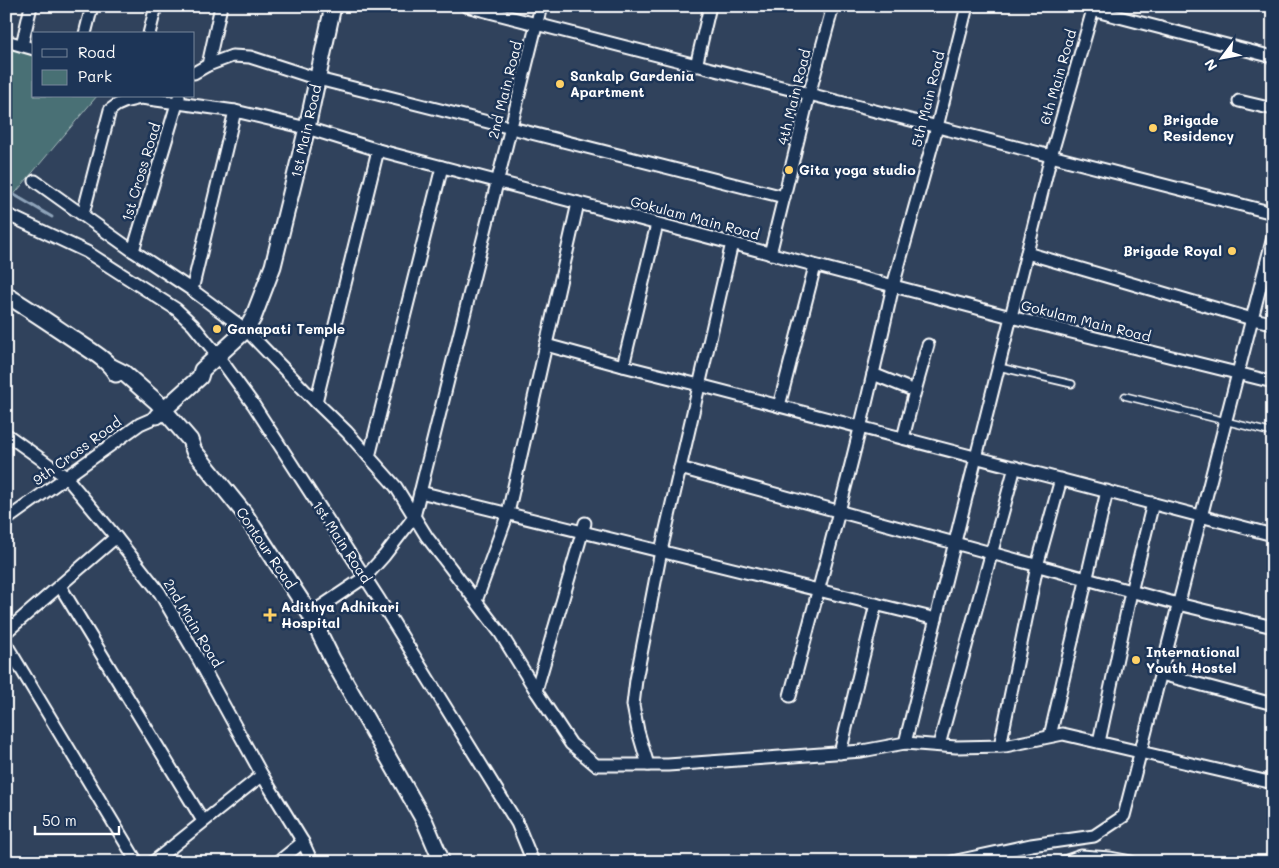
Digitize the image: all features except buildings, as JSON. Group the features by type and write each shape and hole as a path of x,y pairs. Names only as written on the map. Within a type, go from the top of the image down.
{"main road":[{"name":"1st Main Road","path":"156,410 195,370 202,370 246,330 253,318 273,266 307,128 333,6"},
{"name":"Contour Road","path":"6,295 39,315 112,367 120,379 190,440 194,451 244,513 310,614 332,659 425,822 442,862"}],"street":[{"path":"22,45 31,6"},
{"path":"86,32 92,6"},
{"path":"150,32 156,6"},
{"path":"208,64 221,6"},
{"path":"466,6 1273,213"},
{"name":"2nd Main Road","path":"414,516 541,6"},
{"path":"696,66 710,6"},
{"name":"4th Main Road","path":"770,254 833,6"},
{"name":"5th Main Road","path":"790,696 861,427 893,286 967,6"},
{"path":"1093,8 1273,57"},
{"name":"6th Main Road","path":"905,743 1051,156 1093,8"},
{"path":"6,41 32,48"},
{"path":"196,73 208,64 232,56 250,57 318,79 784,197"},
{"name":"Gokulam Main Road","path":"83,214 110,110 124,102 141,98 179,99 307,128 378,150 815,266 1273,382"},
{"name":"1st Cross Road","path":"133,251 179,99"},
{"path":"1239,101 1273,109"},
{"path":"192,290 235,111"},
{"path":"316,402 378,150"},
{"path":"370,457 442,167"},
{"path":"35,181 133,251 192,290 246,330 347,432 396,487 427,537 501,634 571,744 596,766 668,765 862,751 905,743 956,747 1000,746 1062,734 1273,783"},
{"path":"476,601 508,513 521,467 578,203"},
{"path":"6,214 16,217 87,252 176,309 193,325 218,356"},
{"path":"623,366 657,224"},
{"path":"952,862 1031,845 1094,836 1124,816 1273,237"},
{"path":"648,765 633,705 636,680 661,551 732,244"},
{"path":"1027,253 1252,319 1273,323"},
{"path":"779,406 815,266"},
{"path":"546,345 1273,535"},
{"path":"903,438 928,345"},
{"name":"1st Main Road","path":"218,356 253,404 365,577 516,823 533,862"},
{"path":"873,374 915,391"},
{"name":"9th Cross Road","path":"6,520 140,424 156,410"},
{"name":"2nd Main Road","path":"6,434 66,477 160,593 312,862"},
{"path":"939,745 1016,467"},
{"path":"680,468 1132,592 1273,626"},
{"path":"1000,746 1037,566 1061,479"},
{"path":"420,492 508,513 584,527 661,551 936,619"},
{"path":"1050,736 1107,492"},
{"path":"1100,742 1153,503"},
{"path":"310,614 365,577 384,556 414,516"},
{"path":"536,691 584,527"},
{"path":"6,632 116,537"},
{"path":"60,586 203,821"},
{"path":"840,752 876,604"},
{"path":"6,644 137,862"},
{"path":"1161,674 1273,704"},
{"path":"153,862 262,775"},
{"path":"278,862 302,842"},
{"path":"1064,862 1081,856 1131,862"}],"lane":[{"path":"999,367 1072,384"},
{"path":"1125,396 1273,434"}],"green space":[{"path":"6,47 32,54 32,98 95,98 12,197 6,194"}],"waterway":[{"path":"6,190 52,217"}],"place":[{"name":"Sankalp Gardenia Apartment","path":"560,84"},
{"name":"Brigade Residency","path":"1153,128"},
{"name":"Gita yoga studio","path":"789,170"},
{"name":"Brigade Royal","path":"1232,251"},
{"name":"Ganapati Temple","path":"217,329"},
{"name":"Adithya Adhikari Hospital","path":"270,615"},
{"name":"International Youth Hostel","path":"1136,660"}]}
